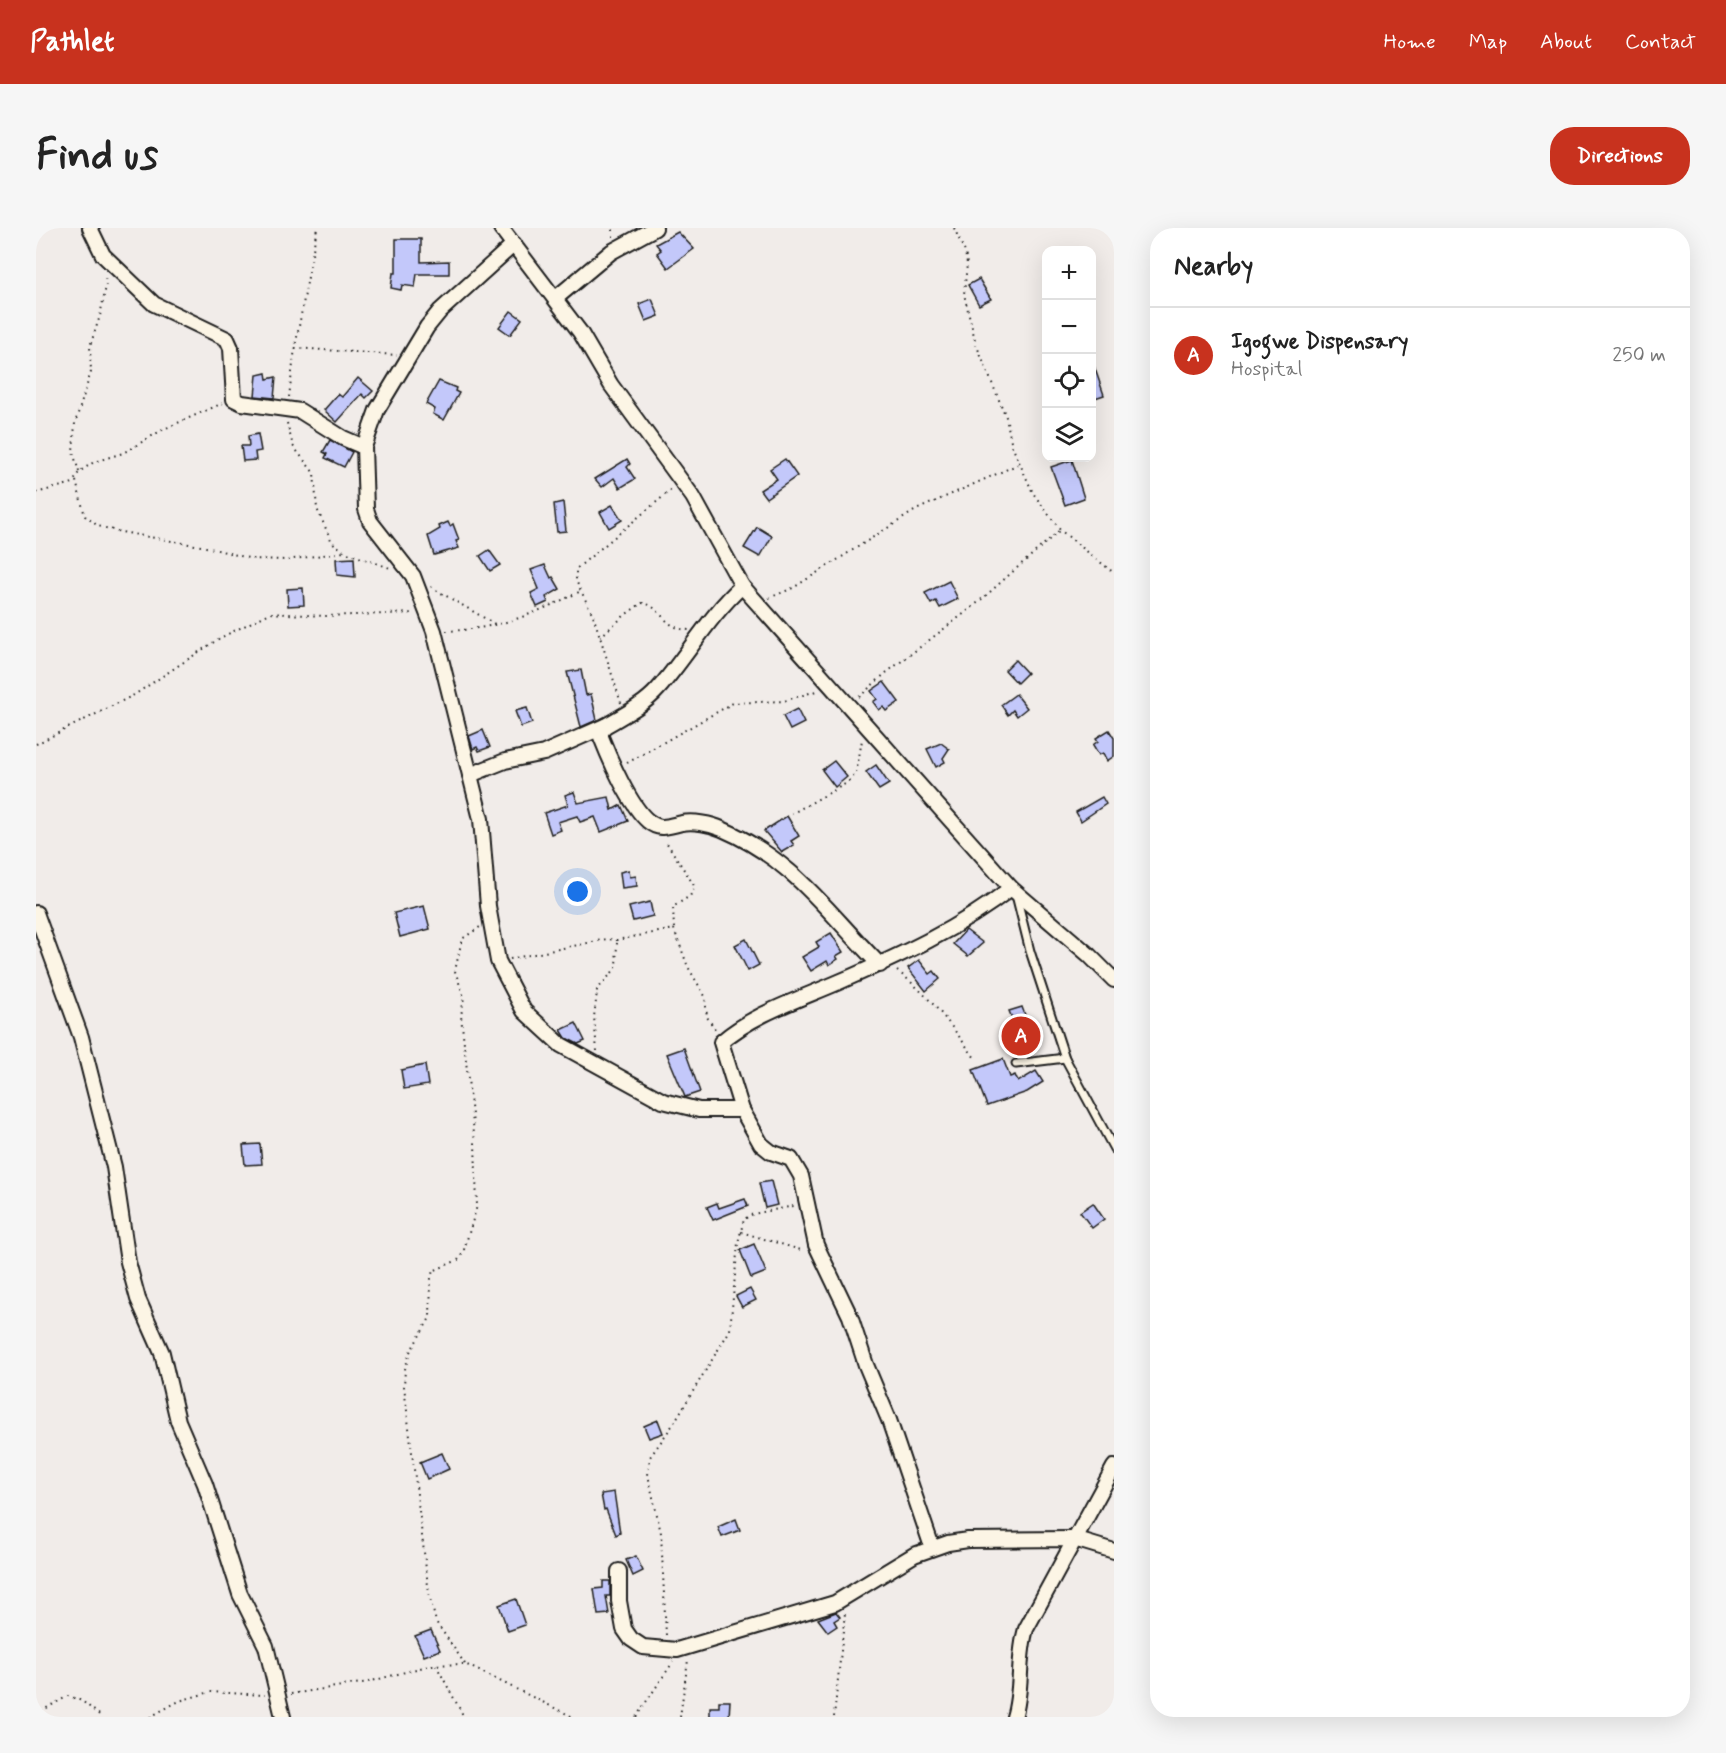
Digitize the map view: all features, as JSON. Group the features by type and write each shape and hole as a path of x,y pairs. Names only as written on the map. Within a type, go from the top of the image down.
{"street":[{"path":"90,228 103,255 154,304 227,339 231,348 234,399 242,403 286,408 311,416 332,432 364,447"},
{"path":"501,228 556,298 580,332 611,385 682,481 710,525 742,586 867,729 1013,890 1089,955 1114,980"},
{"path":"556,298 611,252 656,228"},
{"path":"514,244 440,311 409,355 377,410 364,447 366,509 370,521 413,576 434,631 470,775 484,844 490,924 498,961 524,1011 561,1045 678,1107 742,1110"},
{"path":"470,775 505,761 544,753 606,726 643,703 658,689 680,657 742,586"},
{"path":"606,726 601,738 640,814 656,826 663,828 682,823 707,824 742,837 802,880 882,964"},
{"path":"932,1547 889,1420 850,1316 816,1245 801,1176 794,1163 765,1148 742,1110 721,1042 742,1025 763,1014 882,964 949,931 1013,890"},
{"path":"36,913 81,1037 114,1167 128,1262 138,1299 162,1353 178,1420 205,1484 240,1594 266,1646 283,1717"},
{"path":"1014,1717 1019,1695 1021,1646 1026,1629 1114,1467"},
{"path":"619,1571 619,1602 624,1629 631,1638 644,1647 666,1650 686,1648 816,1610 847,1597 885,1572 932,1547 968,1540 1074,1539 1114,1551"}],"lane":[{"path":"1013,890 1065,1058 1114,1149"},
{"path":"1016,1064 1065,1058"}],"path":[{"path":"317,228 286,408 293,446 314,473 317,509 332,542 345,552 393,569"},
{"path":"954,228 965,252 967,264 964,294 976,344 1006,417 1012,446 1033,493 1060,530 1114,573"},
{"path":"103,255 106,286 90,346 91,372 80,405 73,440 79,472 76,481 85,516 98,526 121,532 206,547 252,559 287,560 345,552"},
{"path":"295,348 409,355"},
{"path":"79,472 102,459 131,449 184,419 234,399"},
{"path":"754,600 781,594 916,510 1021,463"},
{"path":"36,493 76,481"},
{"path":"625,714 593,615 579,592 575,574 579,564 682,481"},
{"path":"849,707 886,673 974,606 1060,530"},
{"path":"413,576 498,626"},
{"path":"434,631 475,630 498,626 528,617 579,592"},
{"path":"600,638 642,603 652,606 678,630 703,632"},
{"path":"36,744 134,695 220,638 270,613 334,616 427,613"},
{"path":"616,769 733,703 784,701 830,686"},
{"path":"791,814 837,790 856,774 867,729"},
{"path":"656,826 694,885 693,893 673,907 674,928 688,967 705,996 707,1017 721,1042"},
{"path":"465,1664 436,1622 429,1594 404,1386 405,1369 410,1352 430,1318 433,1271 458,1260 463,1253 477,1206 475,1142 461,1016 464,997 455,971 462,939 473,930 490,924"},
{"path":"498,961 674,928"},
{"path":"599,1066 594,1017 597,990 616,968 614,951 617,940"},
{"path":"882,964 925,995 975,1059"},
{"path":"666,1650 661,1533 648,1475 650,1458 672,1426 729,1330 741,1232 747,1215 793,1206 807,1208"},
{"path":"741,1232 810,1253 823,1260"},
{"path":"834,1717 847,1597"},
{"path":"636,1717 686,1648"},
{"path":"680,1717 686,1648"},
{"path":"150,1717 179,1701 210,1692 279,1696 368,1682 436,1665 465,1664 573,1717"},
{"path":"436,1665 464,1717"},
{"path":"36,1714 68,1696 82,1701 102,1717"}],"building":[{"path":"678,232 694,249 668,268 657,253 661,250 656,244"},
{"path":"396,239 421,239 421,262 449,261 449,274 417,274 415,287 402,285 401,290 391,288 393,273 396,273"},
{"path":"979,279 991,299 979,305 968,285"},
{"path":"652,299 659,316 646,321 639,304"},
{"path":"511,311 522,319 510,335 499,327"},
{"path":"1096,372 1104,395 1096,398"},
{"path":"266,373 267,379 276,377 274,398 255,396 257,375"},
{"path":"358,378 373,391 366,398 362,394 337,422 324,410 338,394 342,397"},
{"path":"439,381 456,388 455,391 459,393 444,420 433,414 435,409 426,404"},
{"path":"258,434 261,451 255,452 256,460 243,461 241,446 249,446 248,436"},
{"path":"330,440 352,452 344,467 325,458 327,454 323,452"},
{"path":"627,459 630,464 627,467 635,479 620,488 614,478 602,487 595,479"},
{"path":"785,459 797,476 766,498 760,490 777,479 770,469"},
{"path":"1073,462 1084,498 1065,505 1051,467"},
{"path":"563,502 566,531 557,532 554,504"},
{"path":"612,505 622,520 609,528 600,512"},
{"path":"448,522 450,526 453,524 459,540 456,541 459,548 434,555 428,536 440,529 439,526"},
{"path":"757,527 772,536 760,557 744,548"},
{"path":"489,550 500,565 490,571 480,556"},
{"path":"354,558 355,577 337,575 336,559"},
{"path":"545,565 551,578 553,577 560,589 546,597 548,602 537,607 531,593 539,589 531,570"},
{"path":"949,581 958,599 940,608 936,601 931,604 925,593"},
{"path":"303,588 304,605 288,606 287,589"},
{"path":"1015,660 1027,673 1017,683 1005,670"},
{"path":"581,670 586,695 591,694 597,720 581,727 567,672"},
{"path":"884,682 899,702 886,711 883,707 879,710 873,702 877,699 871,691"},
{"path":"1016,694 1027,708 1017,716 1013,710 1008,715 1001,705"},
{"path":"527,708 532,723 521,727 515,711"},
{"path":"797,709 804,723 790,730 783,716"},
{"path":"483,730 490,747 479,751 477,747 473,749 469,736"},
{"path":"1109,730 1114,738 1114,756 1107,761 1103,753 1099,755 1093,745 1098,741 1096,738"},
{"path":"941,743 949,749 943,758 945,762 936,767 927,749"},
{"path":"834,761 847,777 835,787 822,770"},
{"path":"876,765 889,784 879,790 866,772"},
{"path":"574,792 578,803 609,797 612,810 621,805 628,821 601,832 595,817 580,822 577,816 558,822 561,830 551,834 544,813 568,805 565,795"},
{"path":"1102,797 1106,804 1081,821 1076,812"},
{"path":"787,816 799,836 791,841 794,845 782,852 764,831"},
{"path":"629,870 630,877 636,876 637,886 622,888 620,872"},
{"path":"650,902 653,916 633,921 629,907"},
{"path":"424,906 430,929 400,937 394,913"},
{"path":"966,930 983,943 968,956 953,944"},
{"path":"831,933 843,952 836,956 838,959 829,965 827,961 811,971 802,957 819,947 816,942"},
{"path":"746,939 759,965 748,971 735,945"},
{"path":"919,960 930,974 934,971 940,979 926,991 908,968"},
{"path":"1022,1007 1035,1042 1013,1049 1007,1031 1016,1028 1009,1011"},
{"path":"576,1023 585,1041 578,1044 566,1038 561,1030"},
{"path":"684,1048 700,1092 685,1097 667,1054"},
{"path":"1003,1059 1010,1077 1015,1075 1018,1082 1036,1071 1043,1082 1027,1092 987,1106 973,1070"},
{"path":"425,1065 428,1085 404,1089 401,1070"},
{"path":"260,1144 262,1164 245,1165 243,1145"},
{"path":"771,1181 777,1205 765,1208 759,1183"},
{"path":"745,1199 748,1206 713,1220 707,1207 717,1203 719,1208"},
{"path":"1093,1203 1104,1219 1092,1228 1080,1212"},
{"path":"754,1244 766,1272 751,1278 740,1250"},
{"path":"750,1289 756,1300 742,1307 736,1296"},
{"path":"658,1420 663,1433 649,1438 644,1426"},
{"path":"442,1453 449,1469 427,1479 420,1462"},
{"path":"614,1492 620,1533 616,1535 606,1509 604,1510 601,1494"},
{"path":"736,1519 740,1530 722,1537 718,1527"},
{"path":"636,1556 643,1571 633,1576 626,1560"},
{"path":"603,1581 610,1581 610,1596 606,1596 609,1614 598,1615 594,1589 603,1588"},
{"path":"516,1599 525,1625 508,1631 499,1605"},
{"path":"836,1612 840,1617 834,1621 837,1626 828,1632 818,1619"},
{"path":"431,1630 440,1650 424,1656 415,1636"},
{"path":"719,1701 730,1701 729,1717 710,1717 710,1707 719,1707"}],"place":[{"name":"Igogwe Dispensary","path":"1021,1036"}]}
